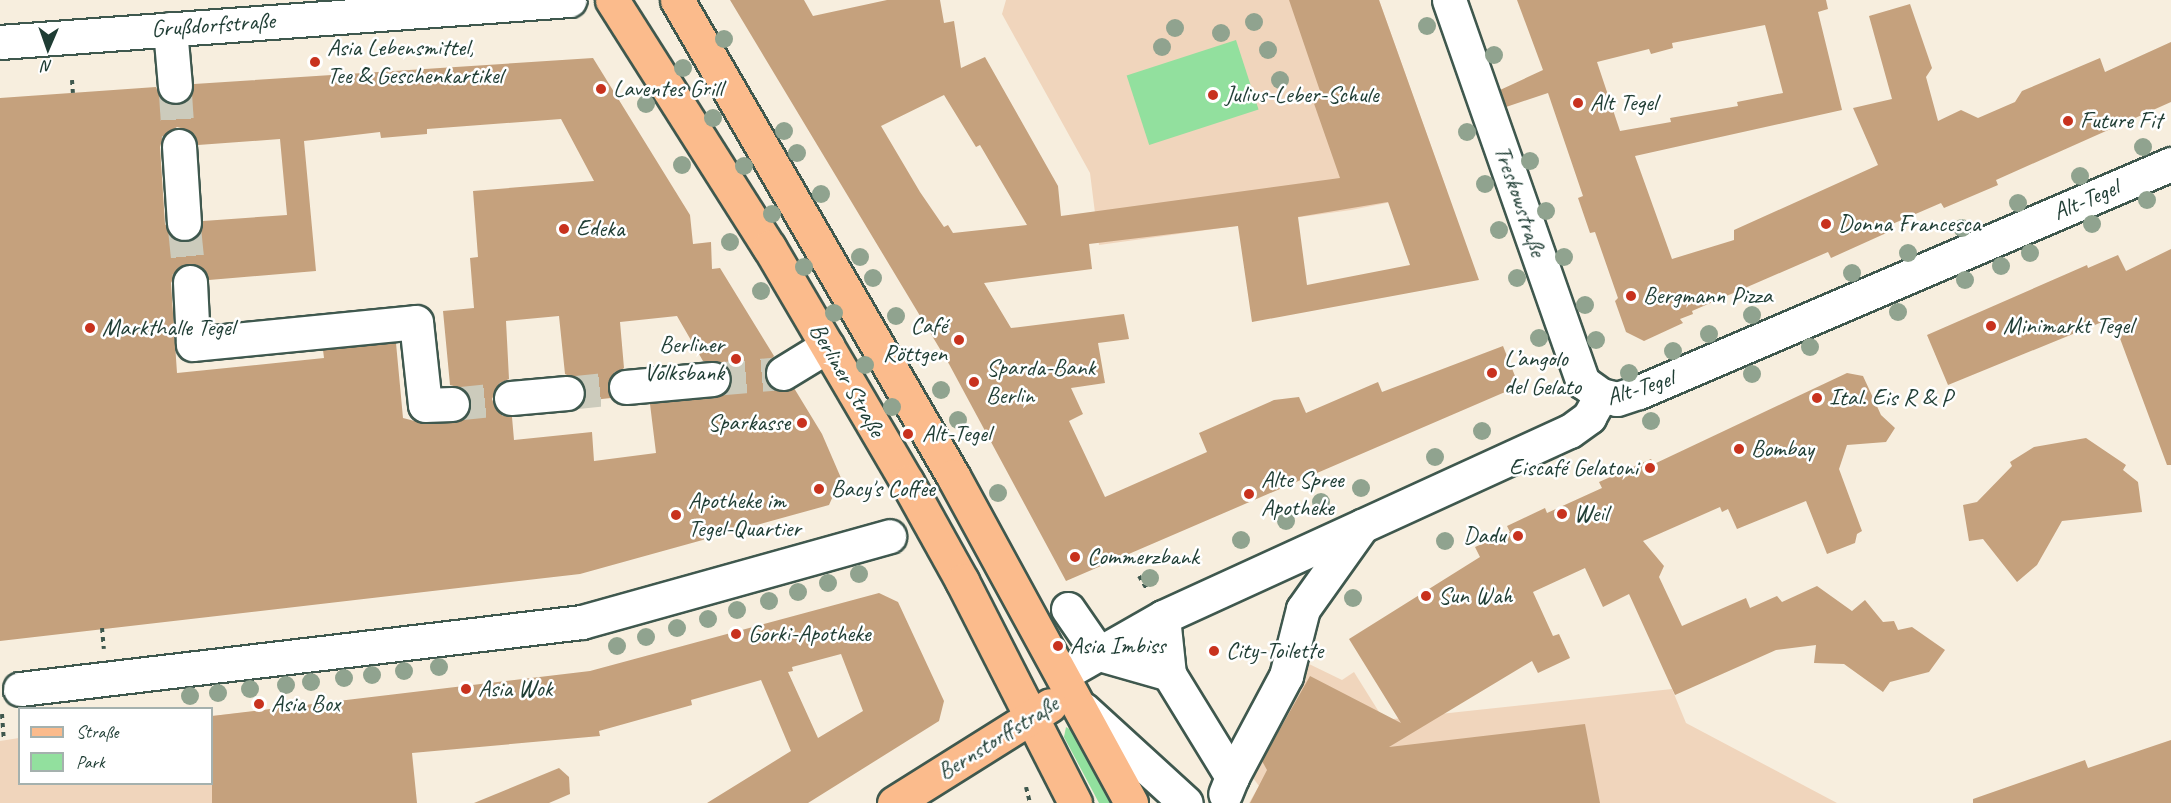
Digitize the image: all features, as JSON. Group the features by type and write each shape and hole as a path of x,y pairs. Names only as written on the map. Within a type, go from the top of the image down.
{"main road":[{"name":"Berliner Straße","path":"612,0 827,346 948,555 1032,716 1063,788 1076,803"},
{"name":"Berliner Straße","path":"676,0 954,476 1131,803"},
{"name":"Bernstorffstraße","path":"894,803 1072,692"}],"street":[{"name":"Grußdorfstraße","path":"0,42 569,0"},
{"name":"Treskowstraße","path":"1449,0 1583,382 1600,395"},
{"path":"170,29 175,86"},
{"path":"179,146 184,223"},
{"name":"Alt-Tegel","path":"1072,692 1099,654 1163,617 1569,430 1588,417 1600,395 1617,399 1639,392 2171,164"},
{"path":"190,282 193,344 416,322 425,405 452,404"},
{"path":"783,373 827,346"},
{"path":"626,387 713,378"},
{"path":"511,398 567,393"},
{"path":"1163,617 1169,674 1228,787 1286,676 1302,609 1363,525"},
{"path":"20,689 582,622 889,536"},
{"path":"1068,609 1099,654 1169,674"},
{"name":"Berliner Straße","path":"1072,692 1186,803"}],"path":[{"path":"72,80 73,93"},
{"path":"1026,787 1030,803"}],"shaded area":[{"name":"Julius-Leber-Schule","path":"1006,0 1379,0 1447,191 1351,210 1099,245 1090,173 1002,14"},
{"path":"1307,663 1342,680 1354,672 1384,720 1672,689 1686,723 1837,803 1249,803 1259,786 1247,770"},
{"path":"375,698 386,803 0,803 0,741 18,738 18,785 213,785 213,716"}],"green space":[{"path":"1236,40 1259,109 1149,145 1127,76"},
{"path":"1066,727 1071,730 1110,803 1099,803 1064,737"}],"building":[{"path":"730,0 804,0 813,16 887,0 940,0 944,23 954,21 961,68 985,57 1058,186 1061,216 1340,178 1311,95 1320,91 1289,0 1379,0 1479,280 1252,322 1238,226 1089,244 1092,269 984,283 1011,328 1124,314 1129,339 1098,343 1105,383 1071,388 1083,414 1069,421 1105,497 1207,452 1199,433 1274,400 1299,397 1306,413 1378,382 1382,392 1503,346 1519,386 1066,581 949,364","holes":["944,95 976,147 980,145 1027,225 953,233 948,225 944,227 920,192 881,126","1388,202 1410,265 1307,285 1298,217"]},
{"path":"1517,0 1826,0 1828,9 1818,12 1842,110 1635,156 1672,259 1734,240 1734,230 1878,165 1853,108 1892,99 1869,16 1910,4 1932,68 1926,77 1938,121 1961,110 1978,118 2015,102 2022,91 2100,58 2105,72 2171,42 2171,102 1996,180 1998,185 1944,208 1941,203 1890,225 1893,230 1831,258 1828,252 1692,311 1693,314 1680,319 1683,323 1644,341 1626,332 1615,301 1618,298 1595,232 1590,233 1578,198 1583,196 1548,93 1506,107 1500,90 1543,70","holes":["1765,25 1783,93 1737,102 1738,106 1670,118 1671,122 1620,131 1597,62 1649,49 1651,54 1673,48 1672,43"]},
{"path":"593,58 690,215 693,244 711,242 712,269 720,268 774,356 766,365 767,383 783,392 794,388 822,434 841,478 829,505 580,574 0,641 0,98 156,87 160,97 176,105 186,101 194,84","holes":["561,119 594,181 473,191 478,257 470,258 474,308 443,311 450,385 461,388 471,403 462,420 426,424 403,418 396,343 323,350 324,358 177,373 171,283 179,267 198,265 209,280 316,271 304,141 380,132 381,138 427,134 427,129","177,127 188,130 198,145 280,139 287,215 203,221 194,239 175,239 165,224 160,147 163,137","559,316 565,374 582,382 584,401 611,398 609,380 624,368 620,322 677,316 703,361 720,362 728,368 730,386 715,398 650,404 656,453 594,461 592,432 514,440 512,417 496,409 492,399 500,383 509,379 506,321"]},
{"path":"2171,249 2171,465 2167,465 2115,325 2110,326 2107,320 1948,385 1927,335 2087,265 2088,268 2118,255 2126,271"},
{"path":"1847,373 1863,376 1881,415 1895,428 1886,442 1847,445 1839,469 1862,531 1857,534 1855,543 1827,554 1806,501 1737,529 1728,509 1722,512 1720,507 1643,541 1664,566 1659,577 1682,626 1746,598 1750,608 1777,596 1782,602 1817,586 1852,611 1865,600 1883,622 1894,621 1898,630 1912,627 1945,650 1929,672 1890,682 1883,692 1844,664 1814,663 1816,645 1776,650 1675,695 1629,594 1603,607 1585,568 1533,592 1553,636 1559,634 1570,658 1538,673 1532,661 1389,747 1585,724 1600,803 1250,803 1267,770 1262,761 1310,676 1401,723 1349,639 1480,557 1475,547 1510,532 1507,526 1545,508 1547,513 1602,488 1599,482 1651,459 1654,464"},
{"path":"2086,438 2126,465 2123,470 2138,482 2142,512 2062,521 2037,565 2017,582 1983,539 1969,541 1963,505 1977,502 2012,466 2010,462 2034,447"},
{"path":"879,593 898,602 944,701 939,721 808,803 707,803 791,751 761,680 691,700 692,705 599,731 600,736 412,753 417,803 212,803 213,716 590,671","holes":["841,654 863,711 818,738 788,672 793,671 792,667"]},
{"path":"2171,740 2171,803 1973,803 1973,799 2085,760 2088,768"},
{"path":"559,768 569,777 570,794 549,803 474,803"}],"tunnel":[{"path":"175,86 179,146"},
{"path":"184,223 190,282"},
{"path":"713,379 783,373"},
{"path":"567,393 626,387"},
{"path":"452,404 511,398"}],"place":[{"name":"Asia Lebensmittel, Tee & Geschenkartikel","path":"315,62"},
{"name":"Laventes Grill","path":"601,89"},
{"name":"Julius-Leber-Schule","path":"1213,95"},
{"name":"Alt Tegel","path":"1578,103"},
{"name":"Future Fit","path":"2068,121"},
{"name":"Donna Francesca","path":"1826,224"},
{"name":"Edeka","path":"564,229"},
{"name":"Bergmann Pizza","path":"1631,296"},
{"name":"Minimarkt Tegel","path":"1991,326"},
{"name":"Markthalle Tegel","path":"90,328"},
{"name":"Café Röttgen","path":"959,340"},
{"name":"Berliner Volksbank","path":"736,359"},
{"name":"L’angolo del Gelato","path":"1492,373"},
{"name":"Sparda-Bank Berlin","path":"974,382"},
{"name":"Ital. Eis R & P","path":"1817,398"},
{"name":"Sparkasse","path":"802,423"},
{"name":"Alt-Tegel","path":"908,434"},
{"name":"Bombay","path":"1739,449"},
{"name":"Eiscafé Gelatoni","path":"1650,468"},
{"name":"Bacy's Coffee","path":"819,489"},
{"name":"Alte Spree Apotheke","path":"1249,494"},
{"name":"Weil","path":"1562,514"},
{"name":"Apotheke im Tegel-Quartier","path":"676,515"},
{"name":"Dadu","path":"1518,536"},
{"name":"Commerzbank","path":"1075,557"},
{"name":"Sun Wah","path":"1426,596"},
{"name":"Gorki-Apotheke","path":"736,634"},
{"name":"Asia Imbiss","path":"1058,646"},
{"name":"City-Toilette","path":"1214,651"},
{"name":"Asia Wok","path":"466,689"},
{"name":"Asia Box","path":"259,704"}]}
